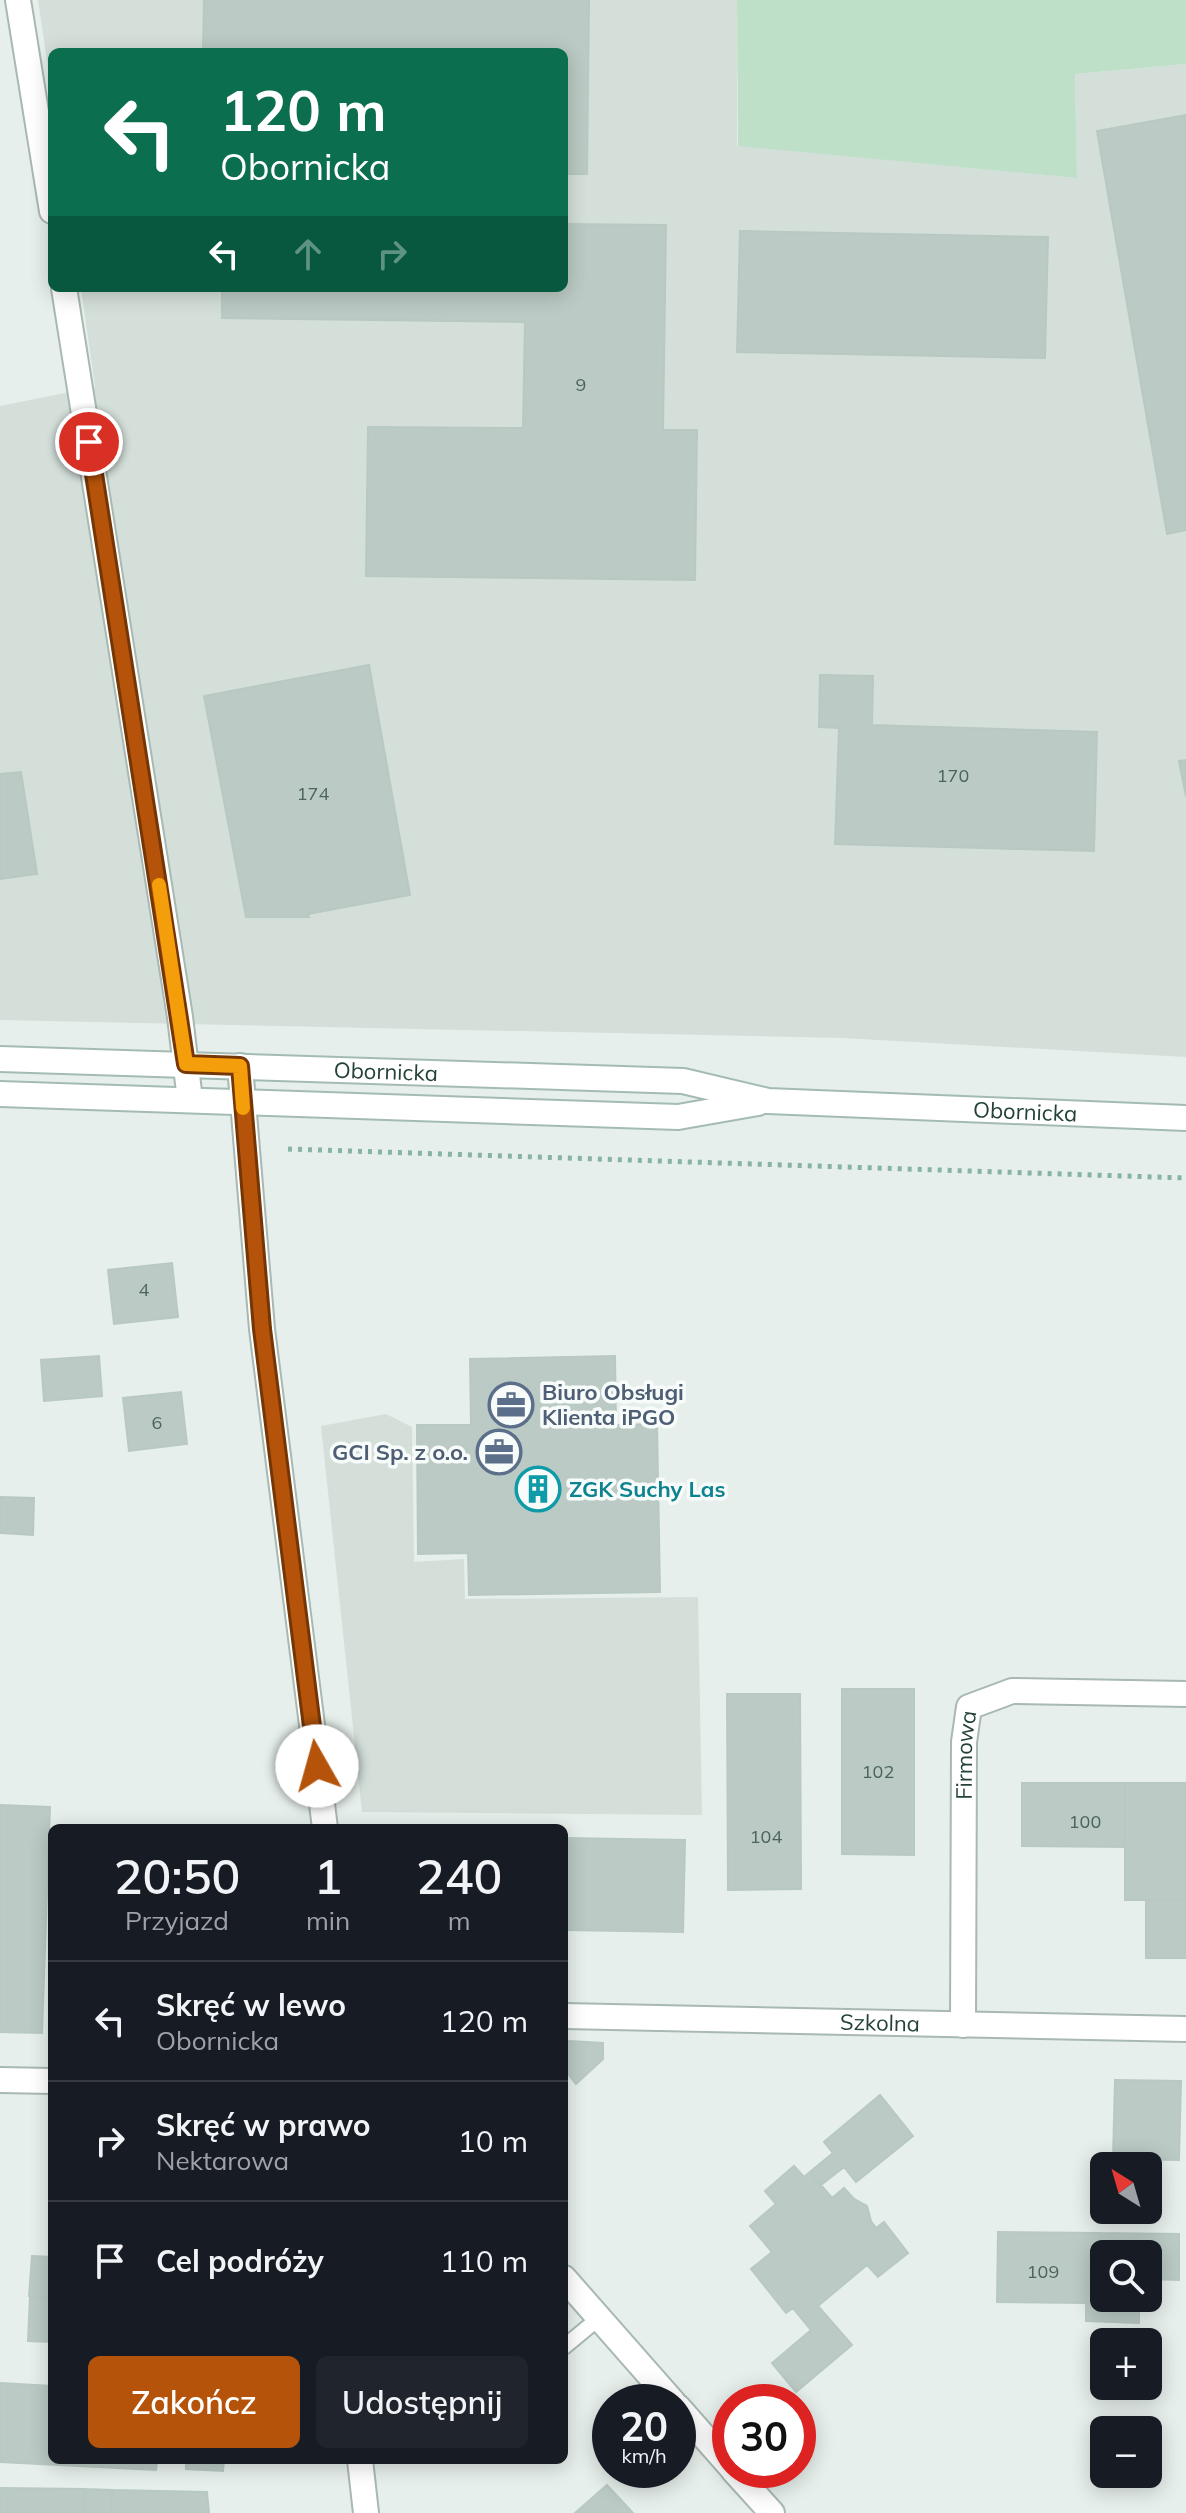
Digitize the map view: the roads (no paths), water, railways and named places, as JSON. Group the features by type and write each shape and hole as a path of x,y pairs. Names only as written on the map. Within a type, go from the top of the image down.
{"street":[{"path":"18,0 48,186"},
{"path":"65,292 190,1100"},
{"name":"Obornicka","path":"0,1059 683,1081 768,1101 1186,1118"},
{"path":"240,1066 262,1329 324,1824"},
{"name":"Obornicka","path":"0,1094 678,1117 768,1101"},
{"name":"Firmowa","path":"963,2025 964,1742 969,1707 1012,1691 1186,1694"},
{"name":"Szkolna","path":"568,2017 1186,2029"},
{"path":"0,2080 48,2081"},
{"path":"568,2283 657,2384"},
{"path":"696,2427 712,2445"},
{"path":"360,2464 366,2513"},
{"path":"750,2488 772,2513"}],"lane":[{"path":"568,2344 599,2318"}],"place":[{"name":"Biuro Obsługi Klienta iPGO","path":"511,1405"},
{"name":"GCI Sp. z o.o.","path":"499,1452"},
{"name":"ZGK Suchy Las","path":"538,1489"}]}
